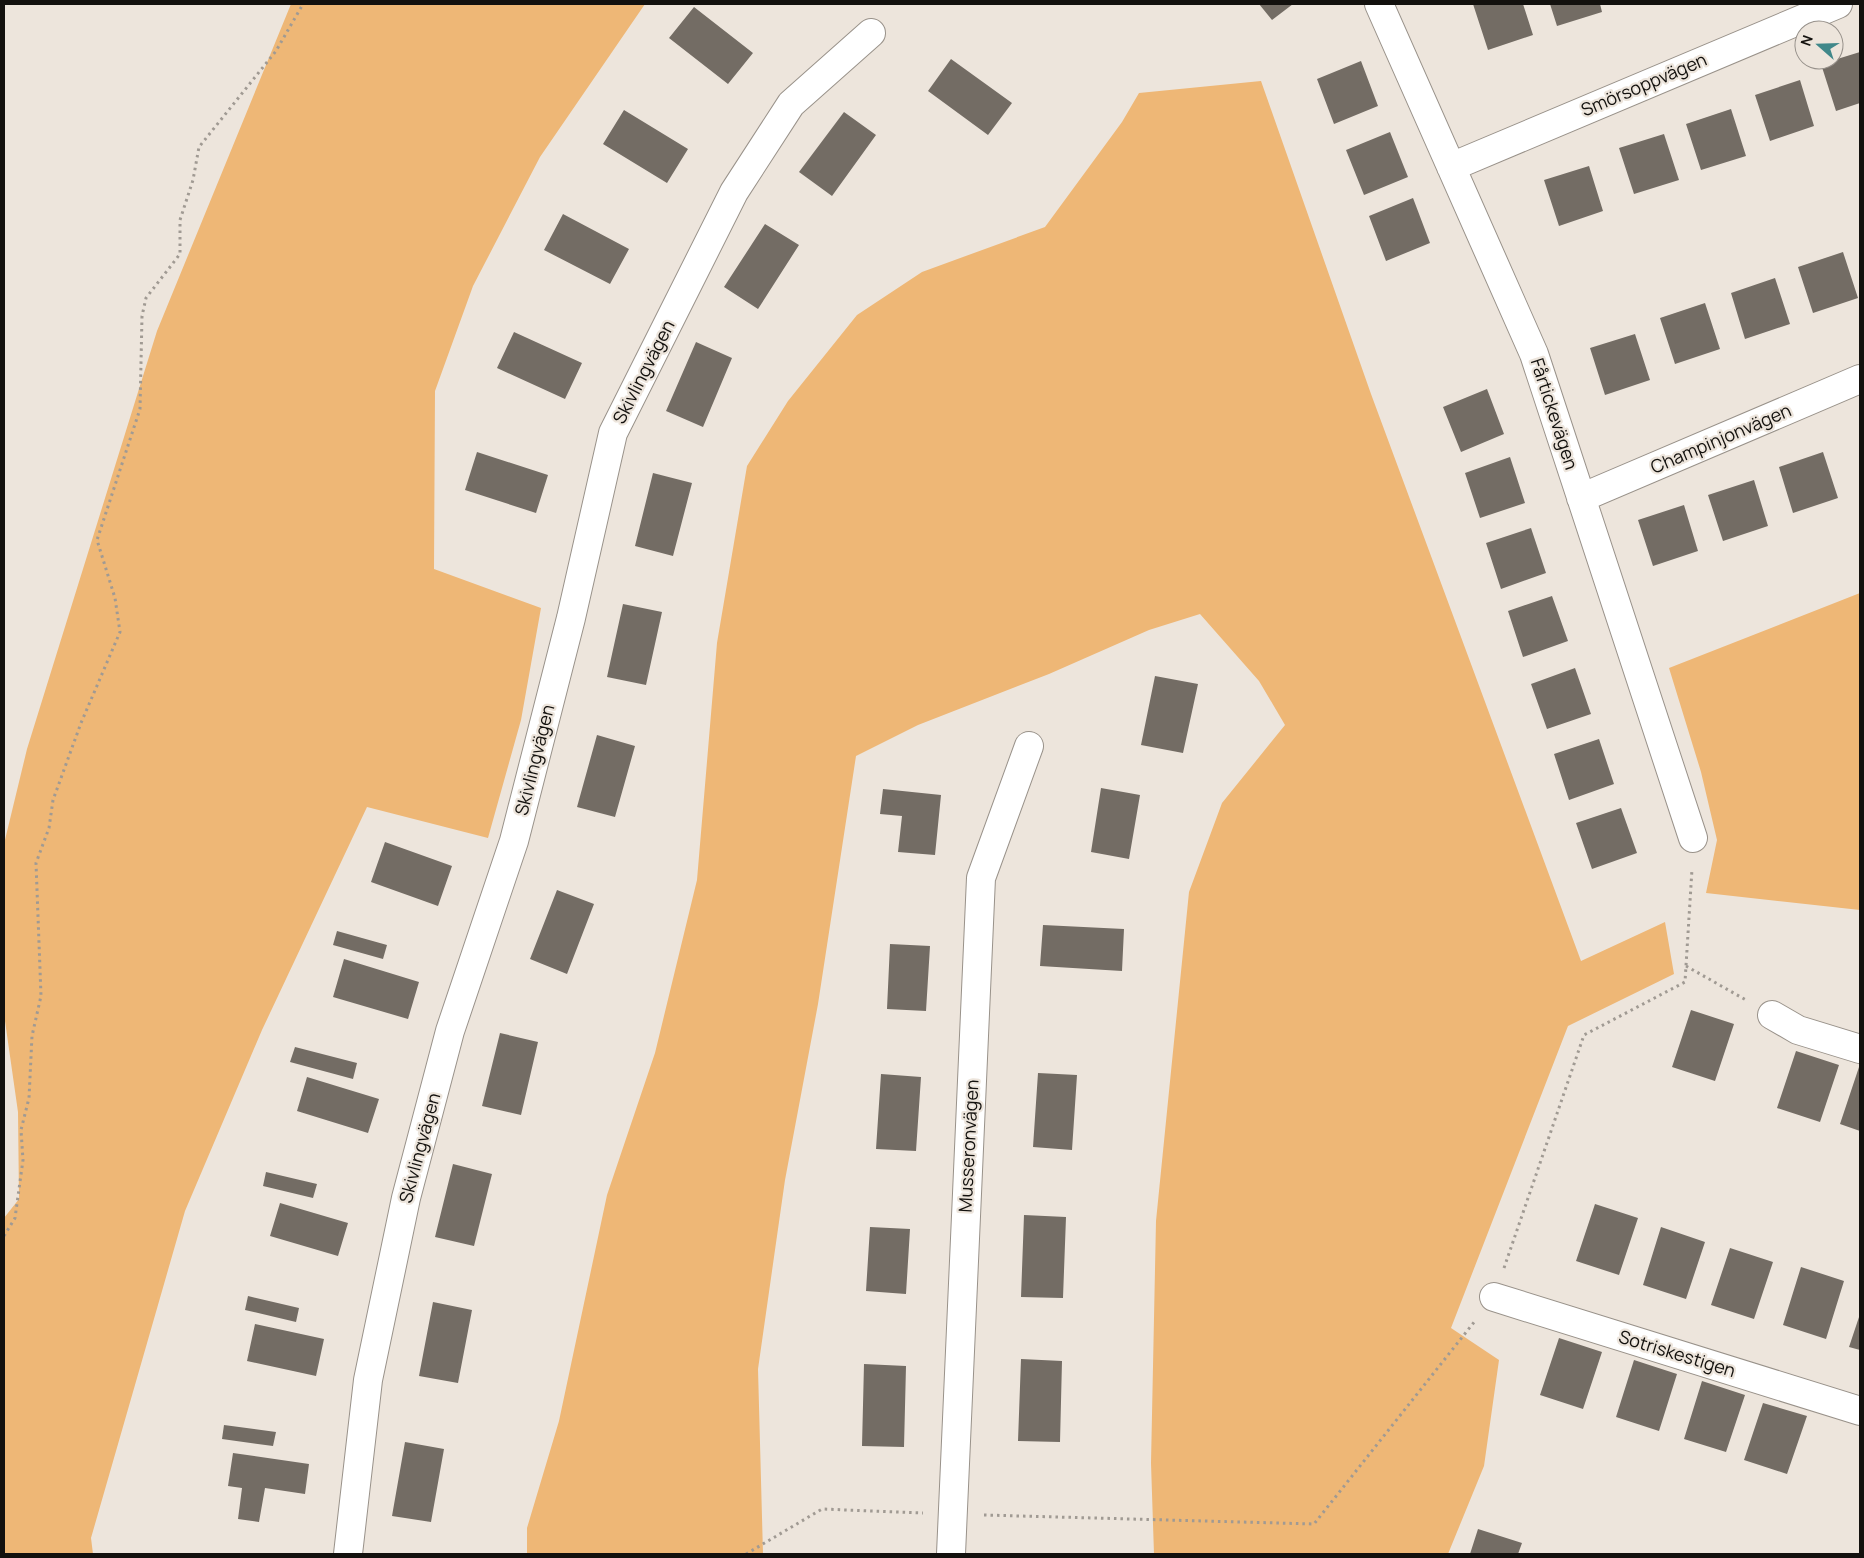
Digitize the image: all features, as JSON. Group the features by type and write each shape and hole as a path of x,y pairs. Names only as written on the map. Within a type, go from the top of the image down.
{"street":[{"name":"Fårtickevägen","path":"1379,4 1534,354 1693,838"},
{"name":"Smörsoppvägen","path":"1451,167 1838,4"},
{"name":"Skivlingvägen","path":"348,1554 368,1380 406,1198 450,1031 514,842 571,618 613,434 740,184 792,104 871,33"},
{"name":"Champinjonvägen","path":"1581,498 1860,379"},
{"name":"Musseronvägen","path":"951,1554 981,878 1029,746"},
{"path":"1772,1015 1798,1030 1860,1049"},
{"name":"Sotriskestigen","path":"1494,1297 1860,1411"}],"path":[{"path":"4,1236 15,1218 24,1160 21,1130 29,1098 32,1036 41,996 36,863 49,828 53,800 81,723 120,632 115,598 96,540 140,409 142,316 146,298 180,254 180,220 193,180 198,147 276,51 303,4"},
{"path":"746,1554 822,1509 953,1515 1314,1524 1494,1297 1584,1035 1685,982 1693,838"},
{"path":"1686,966 1772,1015"}],"shaded area":[{"path":"291,4 645,4 540,157 473,286 435,391 434,569 541,608 521,720 488,838 367,807 262,1030 185,1211 91,1538 93,1554 4,1554 4,1218 19,1199 18,1112 4,1014 4,844 27,749 157,331"},
{"path":"1261,81 1371,394 1581,961 1665,922 1674,974 1568,1026 1451,1328 1499,1360 1484,1466 1448,1554 1154,1554 1151,1463 1156,1221 1189,892 1222,803 1285,725 1259,681 1200,614 1149,630 1049,674 918,725 856,756 818,1004 785,1180 758,1369 763,1554 527,1554 527,1528 559,1421 607,1195 655,1053 697,880 717,643 747,466 788,401 857,315 922,272 1045,227 1122,122 1139,93"},
{"path":"1860,593 1860,910 1706,893 1717,840 1701,772 1669,668"}],"building":[{"path":"1259,4 1293,4 1272,20"},
{"path":"1473,4 1523,4 1533,35 1488,50"},
{"path":"1550,4 1600,4 1602,12 1557,26"},
{"path":"694,7 753,53 728,84 669,38"},
{"path":"1860,52 1860,103 1836,111 1823,70 1844,70 1844,57"},
{"path":"951,59 1012,103 988,135 928,91"},
{"path":"1361,61 1378,106 1334,124 1317,79"},
{"path":"1800,80 1814,126 1770,141 1755,95"},
{"path":"1731,109 1746,156 1701,170 1686,124"},
{"path":"624,110 688,149 667,183 603,144"},
{"path":"844,112 876,135 832,196 799,172"},
{"path":"1390,132 1408,177 1364,195 1346,150"},
{"path":"1664,134 1679,180 1634,194 1619,148"},
{"path":"1589,166 1603,211 1559,226 1544,180"},
{"path":"1413,198 1430,243 1386,261 1369,216"},
{"path":"563,214 629,249 610,284 544,250"},
{"path":"765,224 799,245 758,309 724,287"},
{"path":"1843,252 1858,298 1813,313 1798,267"},
{"path":"1775,278 1790,324 1745,339 1731,293"},
{"path":"1705,303 1720,349 1675,364 1660,318"},
{"path":"514,332 582,363 565,399 497,368"},
{"path":"1635,334 1650,380 1605,395 1590,348"},
{"path":"696,342 732,358 703,427 666,411"},
{"path":"1487,389 1504,434 1461,452 1443,407"},
{"path":"477,452 548,475 536,513 465,490"},
{"path":"1823,452 1838,498 1793,513 1779,467"},
{"path":"1510,457 1525,503 1480,518 1465,473"},
{"path":"653,473 692,483 673,556 635,546"},
{"path":"1754,480 1768,526 1723,541 1708,495"},
{"path":"1684,505 1698,551 1653,566 1638,520"},
{"path":"1531,528 1546,573 1501,589 1486,543"},
{"path":"1552,596 1568,641 1523,657 1508,611"},
{"path":"623,604 662,612 646,685 607,677"},
{"path":"1575,668 1591,714 1547,729 1531,684"},
{"path":"1155,676 1198,684 1183,753 1141,745"},
{"path":"597,735 635,746 615,817 577,807"},
{"path":"1599,739 1614,784 1569,800 1554,754"},
{"path":"1101,788 1140,795 1129,859 1091,852"},
{"path":"883,789 941,795 935,855 898,852 902,816 880,814"},
{"path":"1621,808 1637,853 1592,869 1576,823"},
{"path":"385,842 452,866 438,906 371,882"},
{"path":"557,890 594,904 567,974 530,959"},
{"path":"1043,925 1124,929 1122,971 1040,966"},
{"path":"337,931 387,945 383,959 333,945"},
{"path":"890,944 930,946 926,1011 887,1009"},
{"path":"344,959 419,982 408,1019 333,997"},
{"path":"1691,1010 1734,1024 1715,1081 1672,1067"},
{"path":"500,1033 538,1042 521,1115 482,1106"},
{"path":"295,1047 357,1063 353,1079 290,1062"},
{"path":"1796,1051 1839,1065 1820,1122 1777,1108"},
{"path":"1860,1067 1860,1131 1840,1124"},
{"path":"1038,1073 1077,1075 1072,1150 1033,1147"},
{"path":"881,1074 921,1077 916,1151 876,1149"},
{"path":"307,1077 379,1099 368,1133 297,1111"},
{"path":"453,1164 492,1174 474,1246 435,1237"},
{"path":"266,1172 317,1184 313,1198 263,1186"},
{"path":"280,1203 348,1223 338,1256 270,1236"},
{"path":"1595,1204 1638,1218 1619,1275 1576,1261"},
{"path":"1024,1215 1066,1217 1063,1298 1021,1297"},
{"path":"870,1227 910,1229 906,1294 866,1291"},
{"path":"1661,1227 1705,1242 1686,1299 1643,1285"},
{"path":"1730,1248 1773,1262 1754,1319 1711,1305"},
{"path":"1801,1267 1844,1281 1826,1339 1783,1325"},
{"path":"248,1296 299,1308 296,1322 245,1310"},
{"path":"433,1302 472,1310 458,1383 419,1376"},
{"path":"1860,1314 1860,1350 1849,1347"},
{"path":"255,1324 324,1339 316,1376 247,1361"},
{"path":"1559,1338 1602,1352 1583,1409 1540,1395"},
{"path":"1021,1359 1062,1361 1060,1442 1018,1441"},
{"path":"1634,1360 1677,1374 1659,1431 1616,1417"},
{"path":"864,1364 906,1366 904,1447 862,1446"},
{"path":"1702,1381 1745,1395 1726,1452 1684,1439"},
{"path":"1763,1403 1807,1416 1787,1474 1744,1460"},
{"path":"224,1425 276,1432 273,1446 222,1439"},
{"path":"405,1442 444,1449 431,1522 392,1516"},
{"path":"233,1453 309,1464 305,1494 265,1488 259,1522 238,1519 242,1488 228,1486"},
{"path":"1478,1529 1522,1543 1518,1554 1470,1554"}]}
